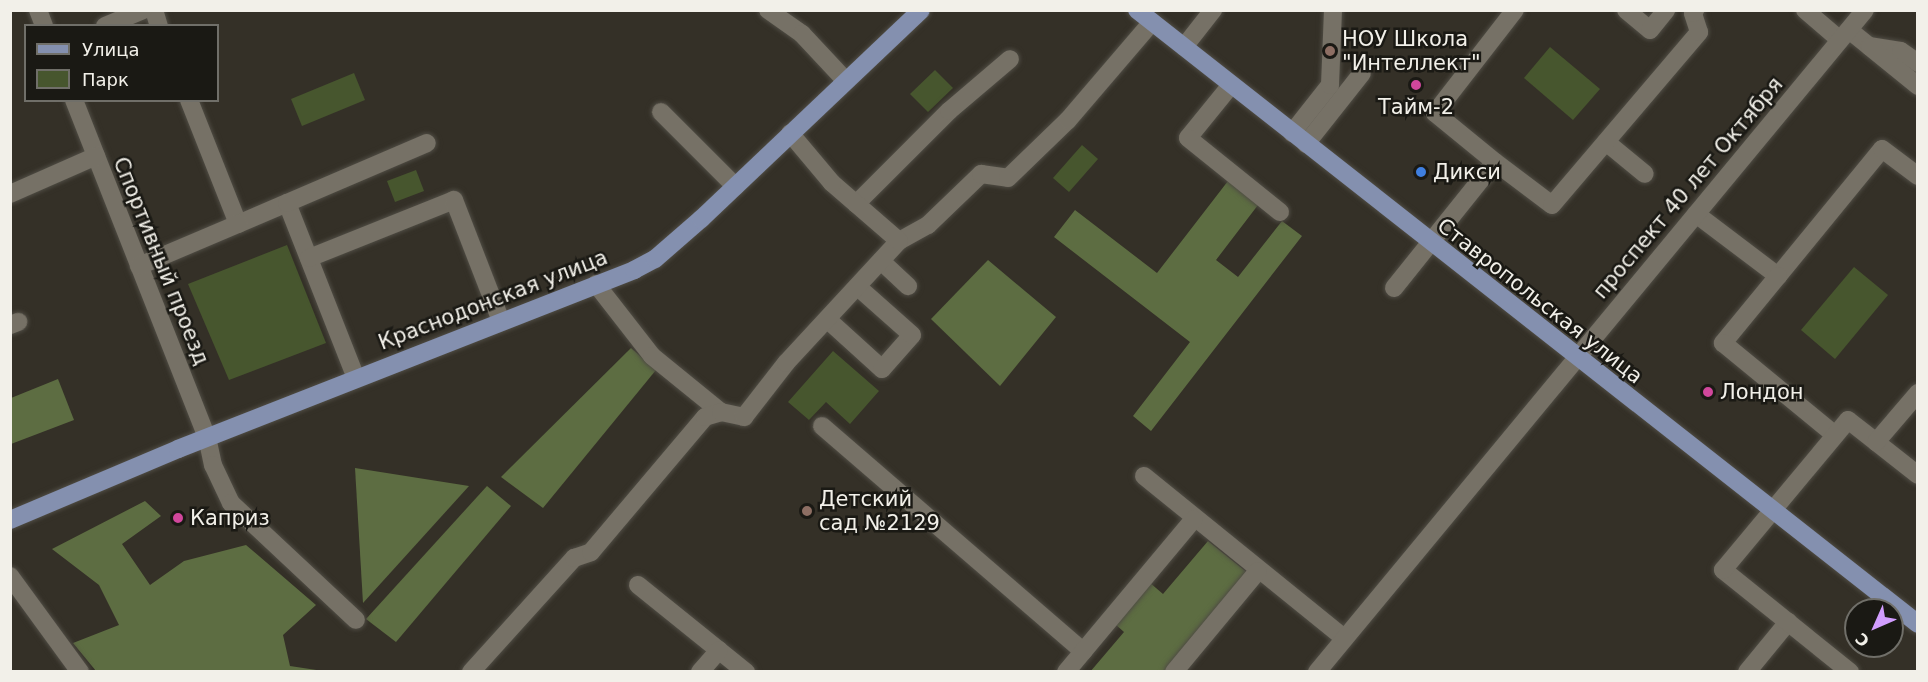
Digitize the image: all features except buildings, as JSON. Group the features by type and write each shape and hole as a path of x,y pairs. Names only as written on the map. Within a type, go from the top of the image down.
{"main road":[{"name":"Ставропольская улица","path":"1137,10 1576,358 1917,624"},
{"name":"Краснодонская улица","path":"10,520 207,437 655,259 674,244 846,81 914,13"}],"street":[{"path":"110,24 143,10"},
{"path":"768,10 802,34 846,81"},
{"path":"1184,47 1212,10"},
{"path":"1298,138 1330,85 1333,10"},
{"path":"1515,10 1435,113 1552,205 1699,32 1693,13 1695,10"},
{"path":"1626,10 1650,30 1666,10"},
{"path":"1805,10 1844,35 1869,46 1901,51 1917,63"},
{"name":"проспект 40 лет Октября","path":"1321,670 1344,638 1864,10"},
{"path":"596,284 652,356 721,412 744,417 786,363 899,242 928,225 981,174 1008,178 1068,120 1152,22"},
{"path":"1869,46 1917,86"},
{"path":"856,204 949,111 1010,58"},
{"path":"1298,138 1362,73"},
{"path":"1231,85 1188,138 1280,212"},
{"name":"Спортивный проезд","path":"75,102 207,437 213,465 231,503 356,620"},
{"path":"190,102 238,224"},
{"path":"661,112 735,186"},
{"path":"790,133 832,183 899,242"},
{"path":"1606,142 1646,174"},
{"path":"140,266 427,143"},
{"path":"1835,435 1723,343 1882,149 1917,176"},
{"path":"10,194 96,156"},
{"path":"1394,288 1495,162"},
{"path":"309,258 454,200 501,321"},
{"path":"287,203 356,378"},
{"path":"1696,214 1778,276"},
{"path":"881,261 908,286"},
{"path":"828,320 882,369 912,335 858,287"},
{"path":"1876,442 1917,393"},
{"path":"471,672 574,558 591,552 705,417 721,412"},
{"path":"1850,672 1723,570 1848,420 1917,476"},
{"path":"822,426 1083,651"},
{"path":"1144,476 1194,519 1264,569 1344,638"},
{"path":"1066,672 1194,519"},
{"path":"1174,672 1264,569"},
{"path":"10,576 80,672"},
{"path":"638,585 746,672"},
{"path":"1747,672 1788,622"},
{"path":"700,672 718,650"}],"green space":[{"path":"1550,47 1600,89 1573,120 1524,78"},
{"path":"935,70 953,88 928,112 910,94"},
{"path":"354,73 365,100 302,126 291,99"},
{"path":"1082,145 1098,159 1069,192 1053,178"},
{"path":"416,170 424,191 395,202 387,181"},
{"path":"1228,181 1258,205 1216,260 1238,277 1282,221 1302,236 1151,431 1133,416 1190,342 1054,237 1075,210 1157,273"},
{"path":"287,245 326,343 229,380 188,284"},
{"path":"988,260 1056,317 1000,386 931,319"},
{"path":"1854,267 1888,295 1835,359 1801,330"},
{"path":"631,348 656,370 543,508 501,477"},
{"path":"833,351 879,391 850,424 826,402 809,420 788,402"},
{"path":"58,379 74,420 11,444 11,398"},
{"path":"355,468 469,486 363,603"},
{"path":"487,486 511,506 396,642 366,619"},
{"path":"145,501 161,516 122,544 150,585 184,561 246,545 316,605 283,635 290,666 323,671 96,671 73,643 119,625 99,585 52,549"},
{"path":"1208,541 1249,574 1167,671 1090,672 1124,632 1115,624 1149,582 1163,594"}],"place":[{"name":"НОУ Школа \"Интеллект\"","path":"1330,51"},
{"name":"Тайм-2","path":"1416,85"},
{"name":"Дикси","path":"1421,172"},
{"name":"Лондон","path":"1708,392"},
{"name":"Детский сад №2129","path":"807,511"},
{"name":"Каприз","path":"178,518"}]}
